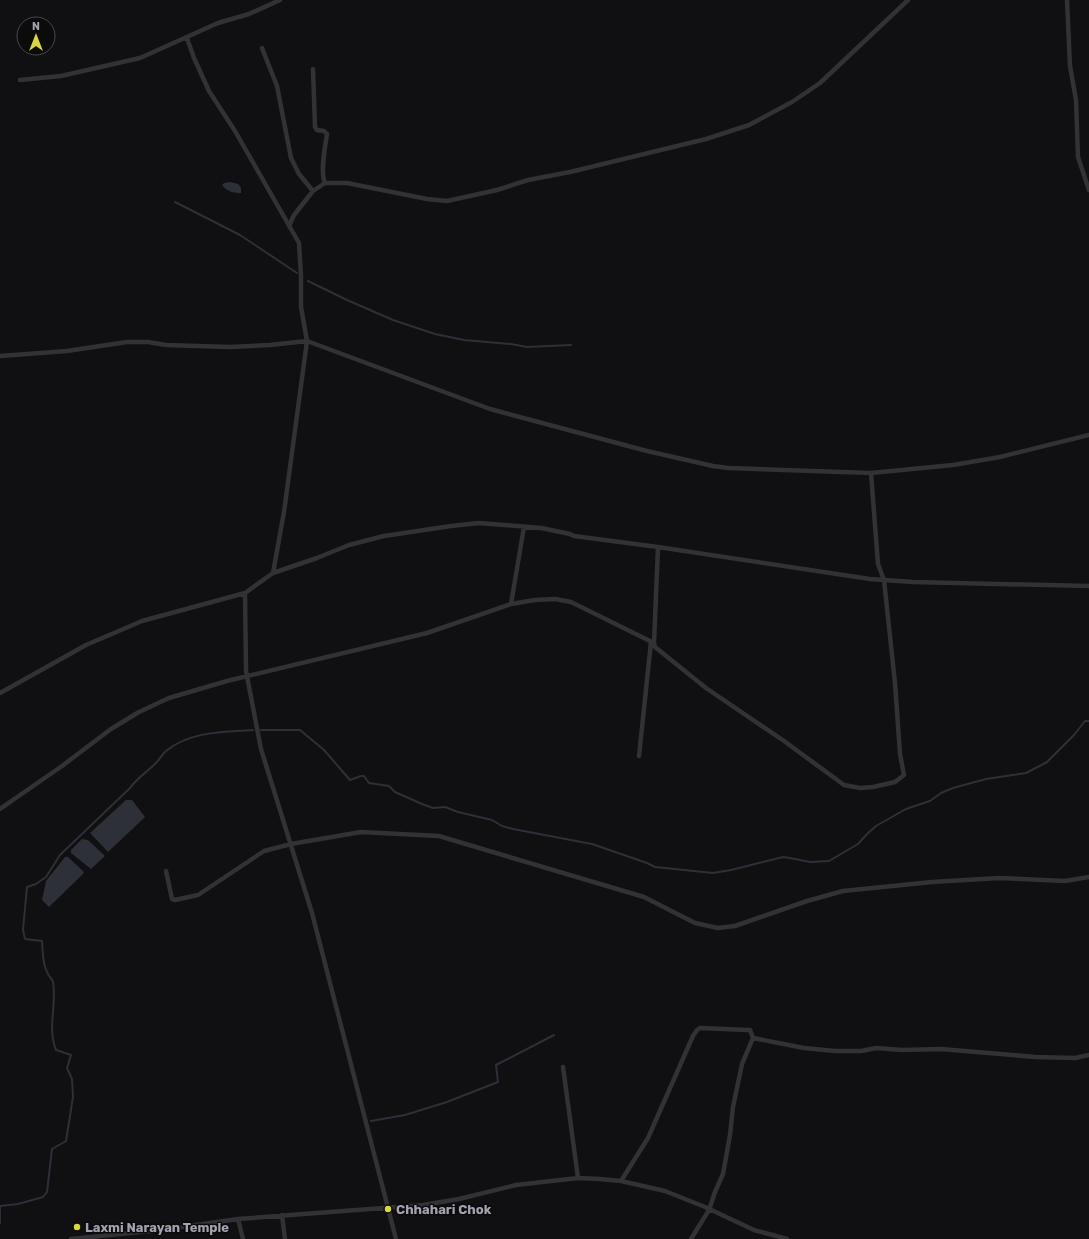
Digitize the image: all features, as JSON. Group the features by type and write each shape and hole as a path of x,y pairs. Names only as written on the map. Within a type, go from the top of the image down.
{"street":[{"path":"20,80 61,76 140,58 218,23 249,14 280,0"},
{"path":"289,226 294,215 313,191 325,183 346,183 427,199 447,201 497,190 528,180 570,172 706,138 759,120 804,95 820,83 908,0"},
{"path":"1067,0 1070,66 1076,100 1078,157 1089,190"},
{"path":"187,38 194,58 209,91 235,131 299,244 301,307 307,341 284,512 273,573"},
{"path":"262,48 277,86 291,158 298,174 313,191"},
{"path":"313,69 315,127 316,130 324,131 326,134 323,168 323,179 325,183"},
{"path":"0,356 67,351 128,342 230,347 307,341 490,409 647,451 728,468 871,473 948,465 1000,457 1089,435"},
{"path":"0,809 62,766 111,729 139,712 169,698 227,680 427,633 511,604 535,600 556,599 571,602 652,643 706,688 844,784 860,788 873,787 895,782 904,775 900,754 895,683 884,580 878,564 871,473"},
{"path":"0,693 86,645 142,621 245,594 273,573 317,558 348,545 384,536 479,523 541,528 574,536 884,580 1089,586"},
{"path":"511,604 524,527"},
{"path":"639,756 652,643 658,547"},
{"path":"245,594 246,671 261,749 314,921 396,1239"},
{"path":"166,871 172,898 175,900 198,895 260,853 291,844 362,832 439,836 644,897 695,923 718,928 735,926 806,901 843,891 932,882 999,878 1065,881 1089,877"},
{"path":"621,1181 648,1138 697,1030 700,1028 750,1030 753,1038 742,1064 733,1107 723,1174 714,1192 709,1210 691,1239"},
{"path":"753,1038 804,1048 835,1051 862,1051 876,1048 902,1050 941,1049 1035,1057 1075,1058 1089,1055"},
{"path":"563,1067 578,1178"},
{"path":"71,1239 161,1230 238,1219 423,1205 459,1199 516,1185 578,1178 621,1181 665,1191 705,1207 754,1230 787,1239"},
{"path":"282,1215 286,1239"},
{"path":"238,1219 243,1239"}],"shaded area":[{"path":"230,182 238,184 241,188 241,193 231,192 222,185"},
{"path":"126,800 132,800 145,817 108,852 90,833"},
{"path":"82,839 88,840 105,856 91,869 71,853 71,850"},
{"path":"65,857 68,857 84,872 49,907 42,900 46,881"}],"waterway":[{"path":"175,202 240,235 297,273"},
{"path":"308,281 393,320 435,334 464,340 511,344 527,347 571,345"},
{"path":"261,730 300,730 324,750 350,780 364,776 369,783 389,786 395,792 433,808 445,807 458,812 492,820 502,826 513,829 592,844 655,867 713,873 783,857 810,862 829,861 858,844 876,826 906,809 930,801 941,793 953,788 986,779 1026,773 1047,762 1074,735 1085,721 1089,721"},
{"path":"0,1223 0,1206 18,1204 43,1197 47,1192 52,1149 66,1141 73,1097 72,1079 67,1068 71,1055 56,1050 53,1042 52,1025 54,990 52,979 48,975 43,958 42,941 25,939 23,930 27,887 36,884 46,877 60,855 175,744 196,736 219,732 253,730"},
{"path":"371,1121 405,1115 447,1102 498,1082 496,1065 554,1035"}],"place":[{"name":"Chhahari Chok","path":"388,1209"},
{"name":"Laxmi Narayan Temple","path":"77,1227"}]}
